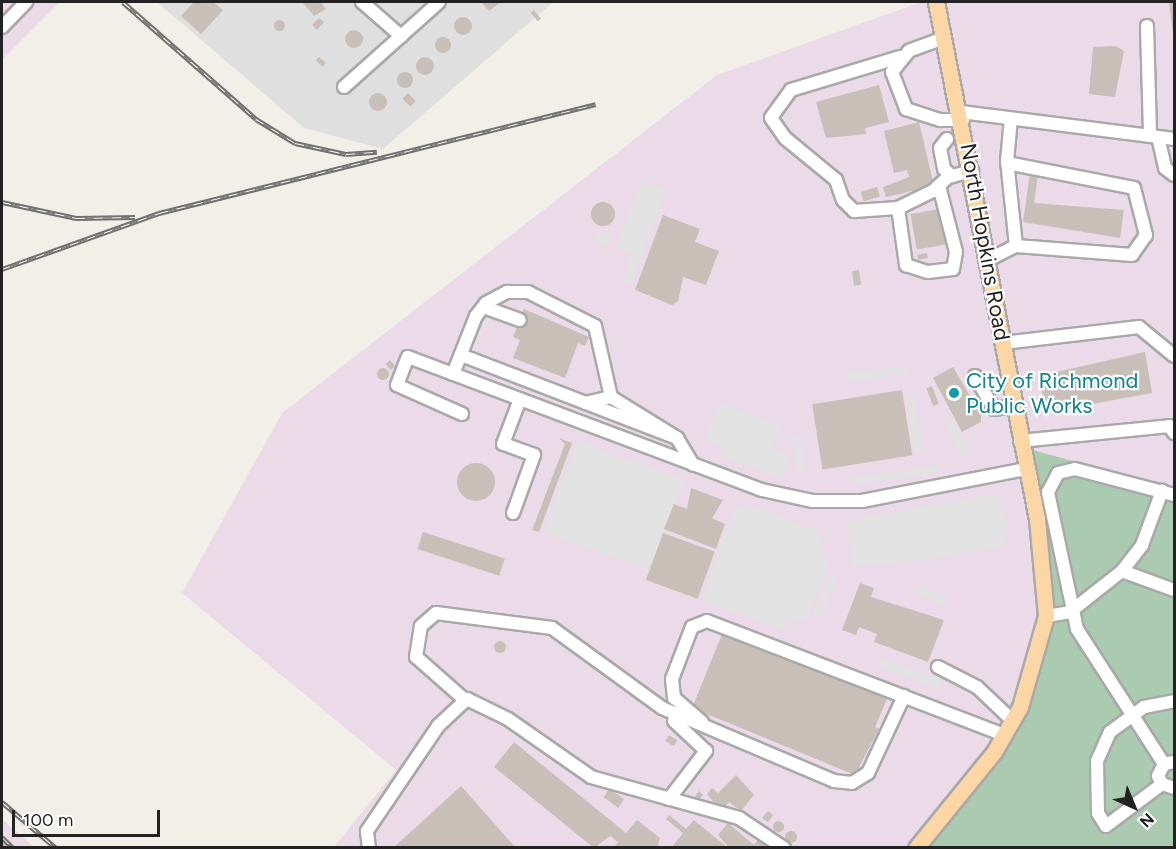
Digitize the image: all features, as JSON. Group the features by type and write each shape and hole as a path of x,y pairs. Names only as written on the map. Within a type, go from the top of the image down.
{"main road":[{"name":"North Hopkins Road","path":"916,848 1004,735 1012,721 1036,668 1046,616 1040,538 1025,469 962,116 936,2"}],"street":[{"path":"2,27 26,2"},
{"path":"362,2 401,36"},
{"path":"344,87 439,2"},
{"path":"1147,26 1154,136 1166,168 1174,175"},
{"path":"943,33 900,57 790,90 771,118 785,138 836,180 843,200 854,211 898,208 939,186 950,175 972,171"},
{"path":"900,57 892,72 906,109 940,120 962,116 1011,118 1174,139"},
{"path":"1011,118 1007,163 1016,246"},
{"path":"940,120 946,140"},
{"path":"950,175 940,148 946,140 966,138"},
{"path":"988,260 1016,246 1132,255 1146,235 1134,188 1007,163"},
{"path":"898,208 906,265 928,272 953,269 956,252 939,186"},
{"path":"453,374 484,307 507,292 528,292 587,320 603,343 611,397"},
{"path":"484,307 520,320"},
{"path":"1003,343 1139,327 1174,356"},
{"path":"461,355 677,438"},
{"path":"462,414 397,384 408,357 770,493 830,503 1025,469"},
{"path":"975,376 994,409 1014,406"},
{"path":"585,403 611,397 677,438 693,465"},
{"path":"513,513 534,455 503,444 520,399"},
{"path":"1020,441 1169,426 1174,433"},
{"path":"1174,495 1075,469 1053,477 1048,492 1070,612 1129,715 1169,763 1158,776 1162,784 1174,788"},
{"path":"1046,616 1070,612 1122,571 1142,545 1162,491"},
{"path":"1122,571 1174,590"},
{"path":"669,799 706,751 669,712 552,628 436,613 421,626 416,657 465,700 508,718 591,777 669,799 739,818 784,848"},
{"path":"703,723 674,698 672,680 692,627 707,621 1004,735"},
{"path":"938,667 977,687 1012,721"},
{"path":"669,712 703,723 834,781 852,783 868,773 904,696"},
{"path":"369,848 367,831 438,726 465,700"},
{"path":"1162,784 1106,826 1098,813 1101,749 1129,715 1174,701"}],"shaded area":[{"path":"2,2 60,2 2,60"},
{"path":"157,2 553,2 383,149 304,128"},
{"path":"921,2 1174,2 1174,489 1022,447 1044,622 1015,713 918,847 334,847 396,770 182,593 282,413 717,75"},
{"path":"641,180 666,190 631,284 623,281 632,254 616,248"},
{"path":"603,231 608,233 610,238 608,243 603,245 598,243 596,238 598,233"},
{"path":"907,366 908,374 844,382 843,374"},
{"path":"914,394 923,450 915,452 906,395"},
{"path":"720,403 781,426 772,449 790,455 782,479 719,455 722,447 705,440"},
{"path":"950,416 970,451 962,456 943,420"},
{"path":"800,435 806,471 798,472 792,436"},
{"path":"577,441 684,480 651,571 544,532"},
{"path":"938,466 939,473 853,485 852,478"},
{"path":"997,494 1010,531 1004,533 1005,546 919,561 852,566 847,520"},
{"path":"747,504 819,532 827,567 807,620 786,621 783,630 702,600 736,506 745,509"},
{"path":"828,575 836,578 821,617 813,614"},
{"path":"920,585 947,598 943,605 916,592"},
{"path":"882,658 941,680 938,688 879,666"},
{"path":"2,819 34,847 2,847"}],"green space":[{"path":"1022,447 1174,489 1174,847 918,848 1015,713 1044,622"}],"building":[{"path":"194,2 213,2 223,10 201,34 181,16"},
{"path":"302,2 320,2 326,9 314,16"},
{"path":"481,2 501,2 489,11"},
{"path":"1169,2 1174,2 1174,34 1173,34"},
{"path":"534,10 541,19 538,21 531,12"},
{"path":"463,17 469,20 472,26 469,32 463,35 457,32 454,26 457,20"},
{"path":"319,18 324,22 317,30 312,25"},
{"path":"279,20 283,21 283,29 279,30 275,29 274,25 275,21"},
{"path":"354,30 360,33 363,39 360,45 354,48 348,45 345,39 348,33"},
{"path":"443,37 449,39 451,45 449,51 443,53 437,51 435,45 437,39"},
{"path":"1116,46 1124,51 1115,97 1089,94 1093,47"},
{"path":"319,57 326,63 322,67 316,60"},
{"path":"425,57 433,62 434,66 429,74 425,75 417,70 416,66 421,58"},
{"path":"405,72 411,74 413,80 411,86 405,88 399,86 397,80 399,74"},
{"path":"879,85 889,122 865,128 866,134 826,138 816,102"},
{"path":"378,93 384,96 387,102 384,108 378,111 372,108 369,102 372,96"},
{"path":"408,93 416,101 410,106 402,99"},
{"path":"919,122 934,186 886,197 883,187 909,177 907,170 894,173 884,131"},
{"path":"1030,173 1038,175 1034,203 1124,210 1120,238 1023,222"},
{"path":"877,187 880,197 864,202 861,192"},
{"path":"603,202 612,205 615,214 612,223 603,226 594,223 591,214 594,205"},
{"path":"939,209 945,244 917,249 910,214"},
{"path":"663,215 700,229 695,242 719,251 706,285 683,277 678,301 672,305 635,290"},
{"path":"927,253 928,258 918,260 917,255"},
{"path":"859,270 861,285 854,286 852,271"},
{"path":"524,309 589,337 585,346 578,343 565,378 513,358 520,340 513,337"},
{"path":"1145,352 1152,393 1060,410 1059,405 1045,407 1039,376"},
{"path":"390,360 395,366 391,370 385,364"},
{"name":"City of Richmond Public Works","path":"953,367 981,415 981,422 962,432 933,378"},
{"path":"383,368 389,374 383,380 377,374"},
{"path":"932,386 939,404 933,406 926,388"},
{"path":"902,390 912,455 822,469 812,404"},
{"path":"559,438 572,443 539,532 532,530 565,444"},
{"path":"476,463 489,469 495,482 489,495 476,501 463,495 457,482 463,469"},
{"path":"691,488 723,500 712,518 725,524 716,549 664,529 674,504 687,509"},
{"path":"423,532 505,559 499,576 417,549"},
{"path":"663,533 715,552 698,599 646,580"},
{"path":"860,583 874,588 871,597 944,620 928,662 874,642 877,634 859,627 856,635 842,630"},
{"path":"723,632 887,699 875,727 879,729 855,775 692,708"},
{"path":"500,641 506,647 500,653 494,647"},
{"path":"669,735 677,740 674,746 665,741"},
{"path":"514,742 626,833 637,820 660,838 657,848 614,848 618,842 610,836 594,848 494,767"},
{"path":"736,775 754,795 741,811 729,802 721,811 707,794 712,788 718,793"},
{"path":"461,786 516,848 393,848"},
{"path":"609,789 624,799 618,808 604,797"},
{"path":"699,791 703,795 699,800 695,796"},
{"path":"768,811 773,815 768,822 762,818"},
{"path":"669,815 686,829 694,820 728,848 671,848 683,833 666,819"},
{"path":"778,820 784,826 778,832 772,826"},
{"path":"728,823 754,845 759,839 769,848 729,848 718,835"},
{"path":"791,831 797,837 791,843 785,837"},
{"path":"2,835 16,848 2,848"}],"railway":[{"path":"123,2 256,119 295,143 346,154 377,152"},
{"path":"2,269 159,213 596,104"},
{"path":"2,202 76,218 135,217"},
{"path":"2,802 56,848"},
{"path":"2,837 13,848"}],"place":[{"name":"City of Richmond Public Works","path":"954,393"}]}
